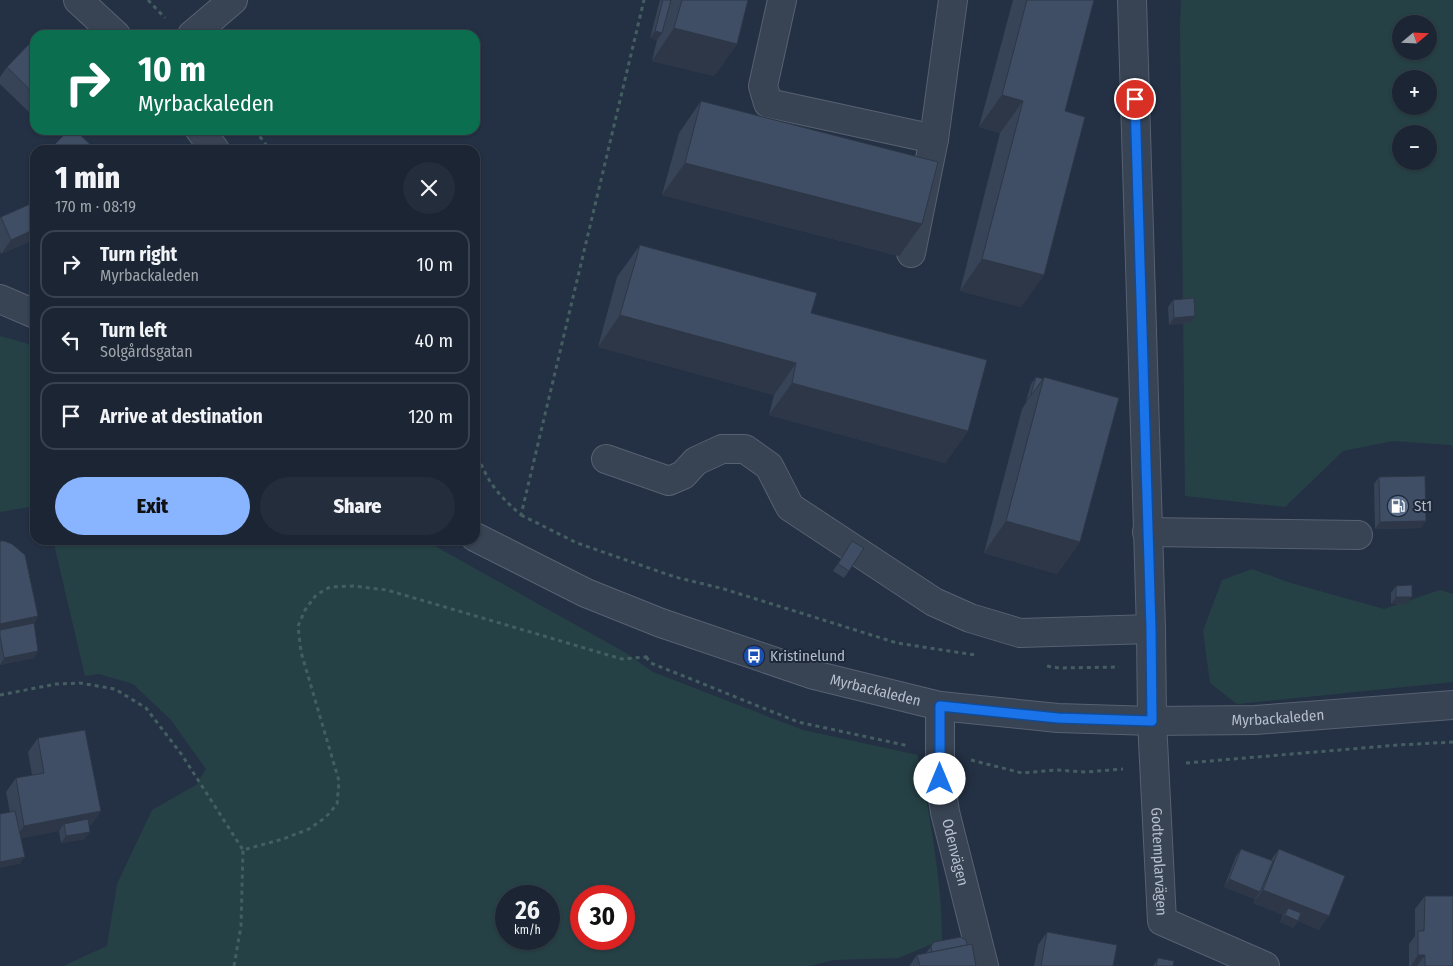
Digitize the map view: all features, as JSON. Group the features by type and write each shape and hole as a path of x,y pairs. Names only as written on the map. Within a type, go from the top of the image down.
{"street":[{"path":"78,0 111,30"},
{"path":"198,30 233,0"},
{"path":"782,0 764,86 768,103 934,140"},
{"path":"911,253 934,140 953,0"},
{"path":"1132,0 1147,532 1142,630 1152,721"},
{"path":"0,299 30,312"},
{"path":"606,459 669,481 683,475 696,461 722,449 745,448 769,466 790,507 934,602 970,618 1020,633 1142,630"},
{"path":"1147,532 1358,535"},
{"name":"Myrbackaleden","path":"480,540 586,593 661,624 814,675 940,706 1058,718 1152,721 1255,720 1453,705"},
{"name":"Odenvägen","path":"940,706 940,779 945,812 984,966"},
{"name":"Godtemplarvägen","path":"1152,721 1162,921 1265,966"}],"path":[{"path":"521,515 644,0"},
{"path":"258,135 266,145"},
{"path":"480,462 485,474 500,496 521,515 577,543 675,577 724,589 896,643 982,656"},
{"path":"243,850 309,830 326,817 337,804 339,781 301,652 298,626 305,610 316,595 330,587 353,586 387,590 622,659 646,657"},
{"path":"646,657 661,624"},
{"path":"1040,665 1058,668 1134,667 1142,630"},
{"path":"646,657 651,663 798,722"},
{"path":"0,695 56,684 80,683 115,689 146,708 182,755 243,850 241,926 234,966"}],"green space":[{"path":"1181,0 1453,0 1453,448 1451,445 1393,441 1343,451 1285,507 1185,496"},
{"path":"0,336 30,346 30,507 0,512"},
{"path":"54,545 433,545 626,653 653,672 803,730 918,755 940,893 942,940 898,958 834,960 810,966 63,966 107,946 117,884 152,810 196,785 206,769 171,720 133,684 99,674 85,676"},
{"path":"1252,569 1291,583 1384,609 1440,590 1453,594 1453,682 1237,704 1210,683 1203,631 1222,580"}],"building":[{"path":"663,0 671,0 662,33 655,31"},
{"path":"682,0 748,0 737,44 674,28"},
{"path":"1027,0 1094,0 1065,111 1085,117 1044,275 982,259 1023,101 1002,95"},
{"path":"30,43 30,90 7,67"},
{"path":"701,101 938,162 922,224 685,163"},
{"path":"64,135 80,135 91,145 54,145"},
{"path":"30,204 30,231 11,240 1,217"},
{"path":"640,245 817,293 811,313 987,360 968,431 792,383 796,363 620,315"},
{"path":"1194,298 1195,316 1174,318 1173,300"},
{"path":"1036,377 1043,379 1031,394"},
{"path":"1044,377 1119,398 1080,542 1006,521"},
{"name":"St1","path":"1425,476 1426,521 1380,522 1379,477"},
{"path":"0,541 12,544 25,555 38,616 0,624"},
{"path":"852,541 864,548 849,571 838,564"},
{"path":"1412,585 1412,597 1396,597 1396,586"},
{"path":"34,623 38,651 4,658 0,630"},
{"path":"85,730 101,811 24,826 16,778 44,773 38,738"},
{"path":"15,811 25,857 0,862 0,814"},
{"path":"88,819 90,832 66,836 64,824"},
{"path":"1241,849 1273,861 1260,892 1229,879"},
{"path":"1279,849 1345,876 1329,916 1263,890"},
{"path":"1425,896 1453,896 1453,966 1425,966 1425,955 1418,955 1418,931 1424,931"},
{"path":"1288,908 1301,913 1298,921 1285,915"},
{"path":"1047,932 1117,945 1113,966 1041,966"},
{"path":"961,937 966,940 967,945 932,952 931,946 934,942"},
{"path":"972,944 976,966 920,966 917,955"},
{"path":"1158,958 1174,961 1173,966 1156,966"}],"place":[{"name":"St1","path":"1398,506"},
{"name":"Kristinelund","path":"754,656"}],"route":[{"path":"940,779 940,706 1058,718 1152,721 1151,629 1135,99"}]}
